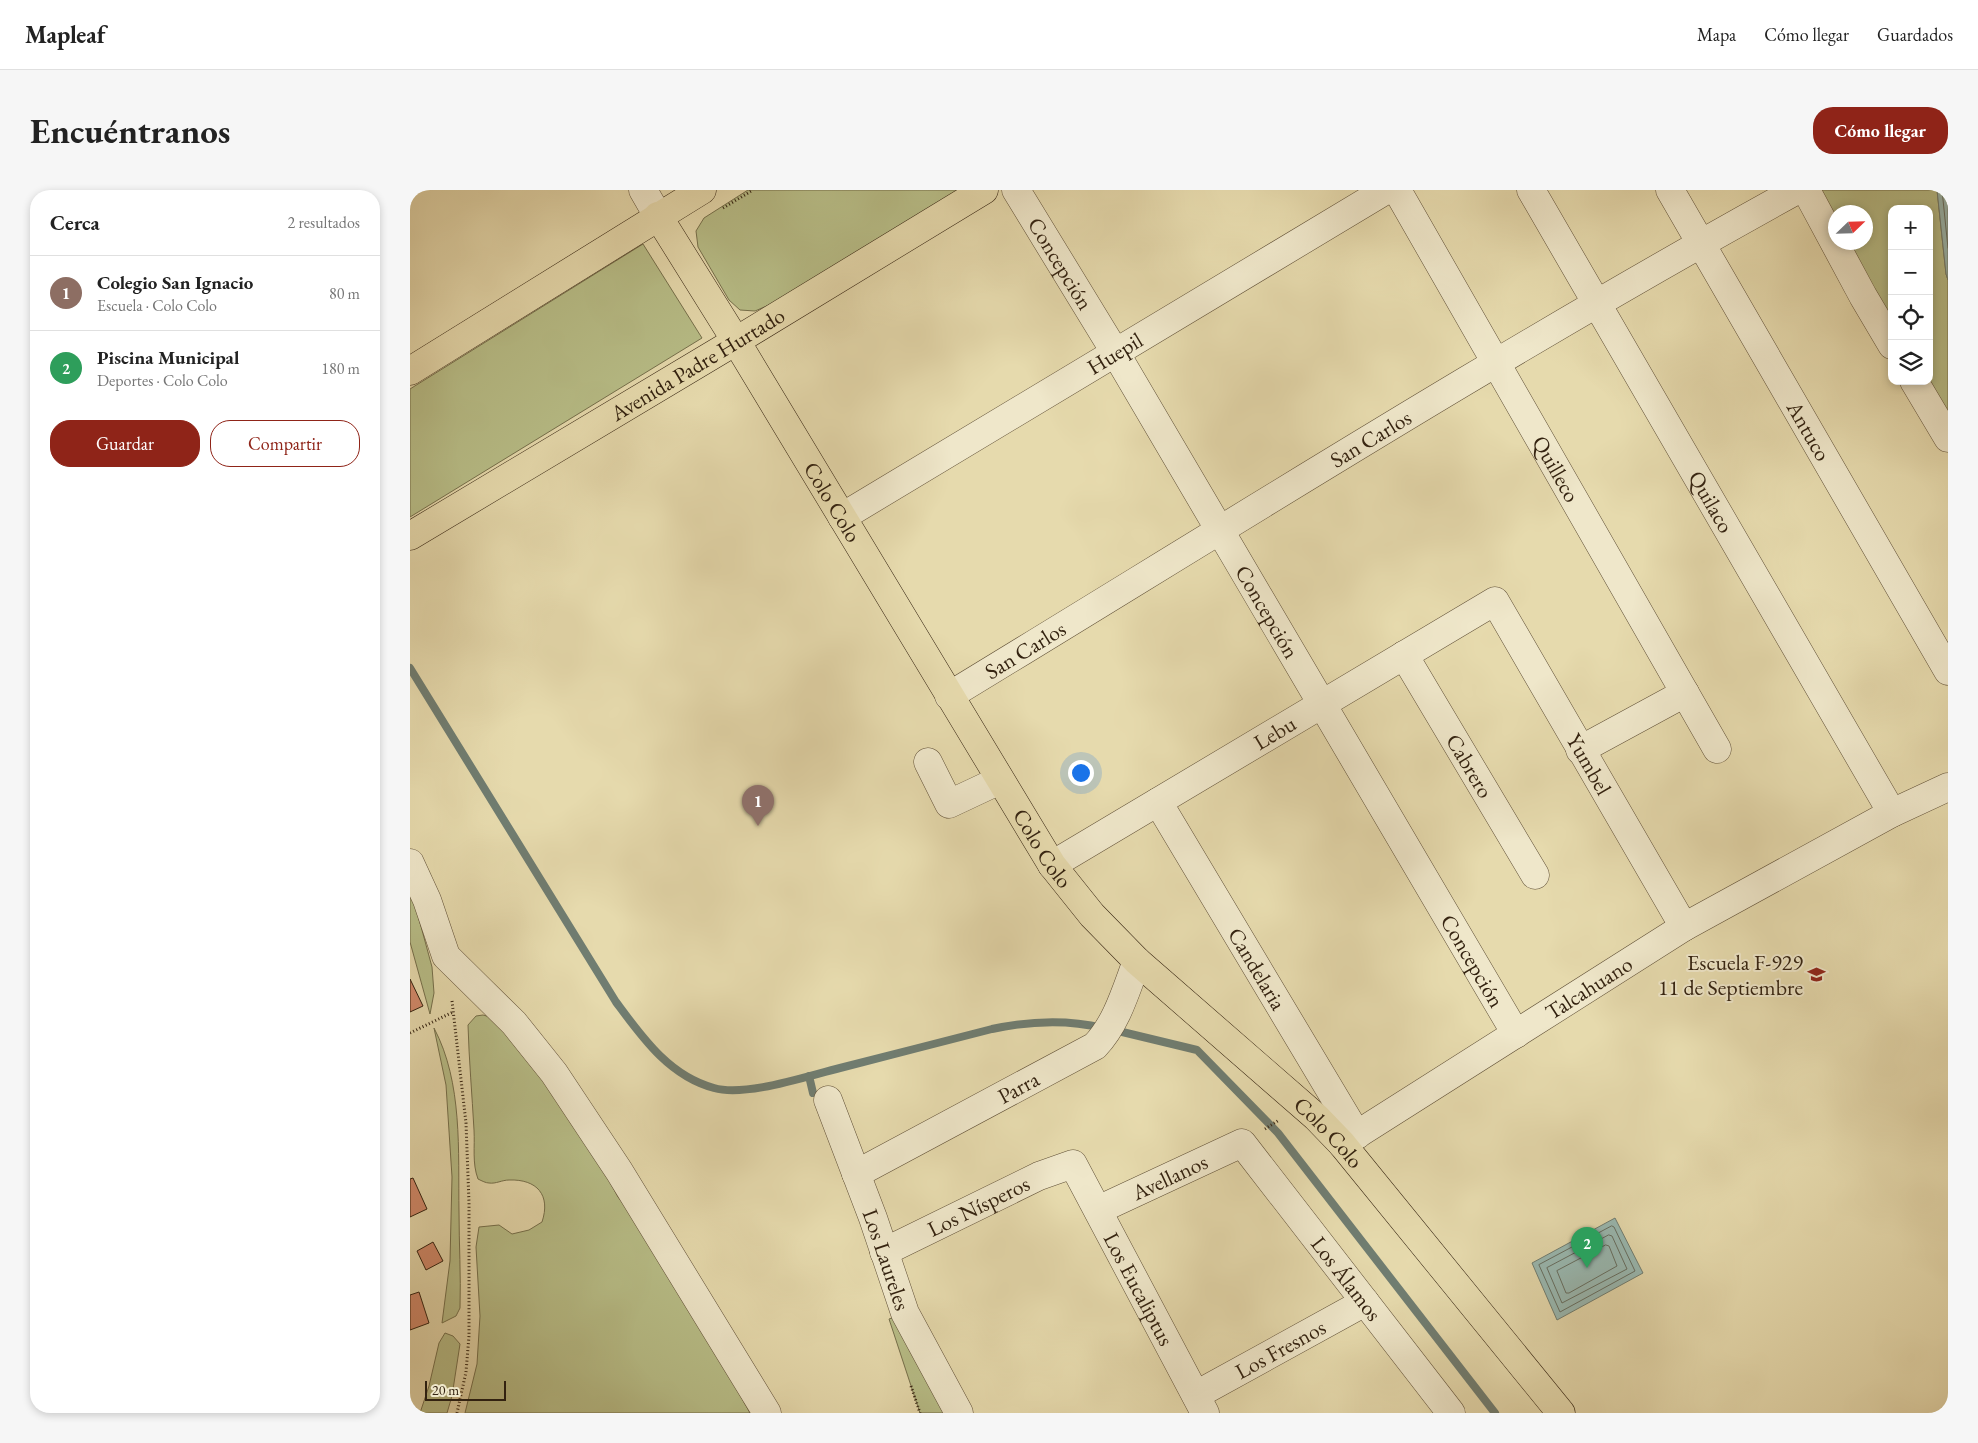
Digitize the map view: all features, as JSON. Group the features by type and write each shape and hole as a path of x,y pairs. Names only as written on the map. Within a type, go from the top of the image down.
{"main road":[{"path":"410,371 702,190"},
{"name":"Avenida Padre Hurtado","path":"410,536 984,190"},
{"name":"Colo Colo","path":"658,216 736,341 1052,865 1092,915 1137,961 1316,1117 1350,1140 1561,1413"}],"street":[{"name":"Colo Colo","path":"643,190 658,216"},
{"name":"Concepción","path":"1016,190 1115,352 1516,1034"},
{"name":"Huepil","path":"842,517 1386,190"},
{"name":"Quilleco","path":"1397,190 1717,749"},
{"name":"Quilaco","path":"1531,190 1892,813"},
{"name":"Antuco","path":"1670,190 1948,671"},
{"name":"San Carlos","path":"949,696 1495,363 1700,243 1796,190"},
{"path":"1806,190 1863,296 1890,340"},
{"path":"1916,385 1948,438"},
{"name":"Lebu","path":"1052,865 1495,601"},
{"name":"Yumbel","path":"1495,601 1684,927"},
{"name":"Cabrero","path":"1404,655 1535,876"},
{"path":"1580,750 1685,693"},
{"path":"928,762 949,804 1000,780"},
{"name":"Talcahuano","path":"1350,1140 1684,927 1892,813 1948,788"},
{"name":"Candelaria","path":"1158,802 1350,1140"},
{"path":"410,863 427,900 446,956 514,1023 554,1072 619,1171 768,1413"},
{"name":"Parra","path":"856,1174 1095,1046 1109,1028 1137,961"},
{"name":"Los Laureles","path":"828,1100 905,1313 959,1413"},
{"name":"Avellanos","path":"1098,1210 1242,1143"},
{"name":"Los Álamos","path":"1242,1143 1451,1413"},
{"name":"Los Eucaliptus","path":"1073,1164 1201,1404"},
{"name":"Los Nísperos","path":"884,1252 1040,1176 1073,1164"},
{"name":"Los Fresnos","path":"1201,1404 1365,1302"}],"path":[{"path":"446,956 466,1123 468,1202 470,1336 466,1372 457,1413"},
{"path":"410,1034 453,1012"}],"green space":[{"path":"748,190 961,190 769,305 755,311 740,310 729,300 698,247 696,231 704,218"},
{"path":"1820,190 1937,190 1948,280 1948,416 1931,385 1933,385 1933,205 1888,205 1888,316 1851,250 1873,250 1873,205 1828,206"},
{"path":"643,244 702,338 410,517 410,389"},
{"path":"410,886 432,967 434,993 430,1014 410,942"},
{"path":"483,1015 494,1018 535,1069 603,1169 618,1197 645,1231 750,1413 465,1413 477,1364 480,1316 476,1247 479,1227 499,1225 512,1234 529,1230 542,1222 545,1204 539,1191 527,1182 506,1180 492,1183 485,1182 478,1179 476,1173 468,1025 476,1016"},
{"path":"434,1028 450,1071 457,1118 458,1141 460,1308 456,1316 442,1323 450,1261 452,1177 446,1085"},
{"path":"905,1313 959,1413 920,1413 889,1319"},
{"path":"445,1333 453,1336 460,1344 452,1396 447,1413 420,1413 429,1386 439,1343"}],"water":[{"path":"1937,190 1948,190 1948,280 1946,274"},
{"path":"1615,1218 1643,1273 1557,1320 1532,1263"}],"building":[{"path":"410,979 423,1006 410,1012"},
{"path":"413,1178 427,1209 410,1217 410,1179"},
{"path":"433,1242 443,1261 426,1270 417,1251"},
{"path":"419,1292 429,1323 410,1330 410,1295"}],"waterway":[{"path":"410,668 616,1002 658,1054 670,1065 698,1082 714,1088 727,1090 759,1088 992,1029 1020,1024 1061,1022 1103,1028"},
{"path":"1114,1030 1197,1050 1278,1133 1495,1413"},
{"path":"809,1076 813,1093"}],"place":[{"name":"Colegio San Ignacio","path":"758,826"},
{"name":"Escuela F-929 11 de Septiembre","path":"1817,975"},
{"name":"Piscina Municipal","path":"1587,1268"}]}
